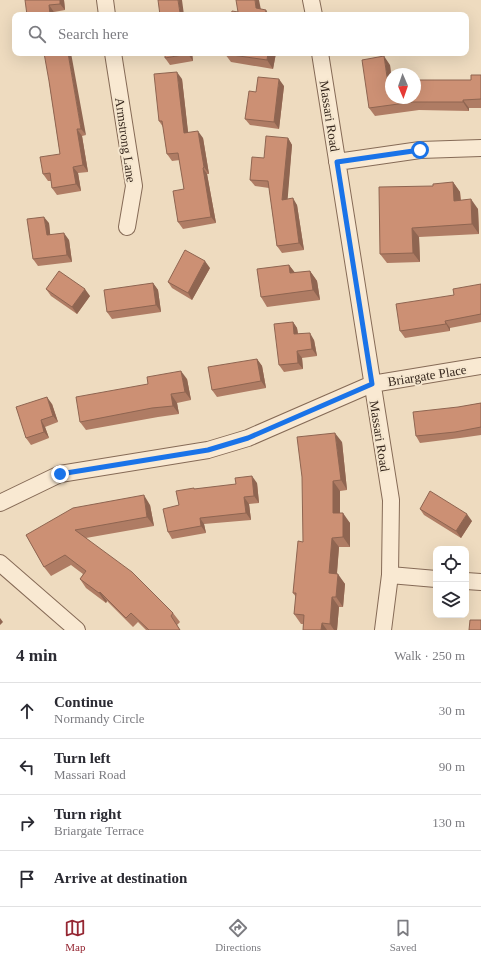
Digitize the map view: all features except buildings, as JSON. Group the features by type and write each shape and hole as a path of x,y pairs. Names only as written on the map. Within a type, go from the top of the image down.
{"street":[{"path":"105,0 107,12"},
{"path":"311,0 313,12"},
{"name":"Armstrong Lane","path":"113,56 134,186 127,227"},
{"name":"Massari Road","path":"320,56 391,500 390,575 383,630"},
{"path":"337,162 420,150 481,148"},
{"name":"Briargate Place","path":"0,503 60,474 208,450 248,438 372,384 481,366"},
{"path":"0,562 77,630"},
{"path":"390,575 433,579"},
{"path":"469,581 481,582"}],"route":[{"path":"60,474 208,450 248,438 372,384 337,162 420,150"}]}
